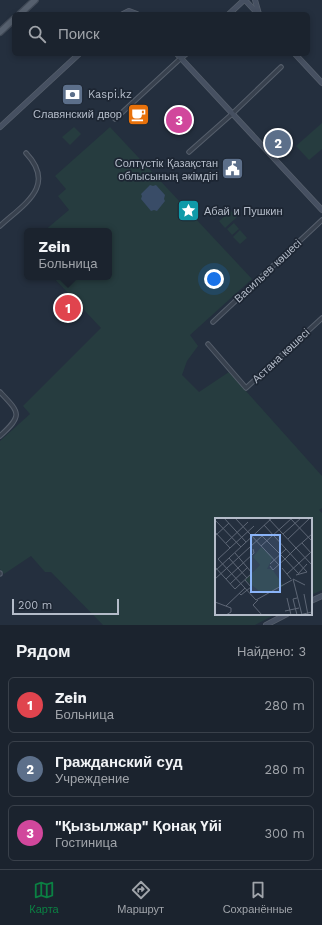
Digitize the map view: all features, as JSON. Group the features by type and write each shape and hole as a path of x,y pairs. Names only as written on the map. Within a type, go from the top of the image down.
{"main road":[{"path":"22,12 35,0"},
{"path":"0,32 12,21"}],"street":[{"path":"231,12 245,0 256,12"},
{"path":"255,0 258,12"},
{"path":"0,127 77,56"},
{"path":"115,119 184,56"},
{"path":"297,56 322,83"},
{"path":"181,58 322,210"},
{"path":"189,152 232,114 281,67"},
{"path":"0,226 32,196 37,189 38,177 36,168 26,153"},
{"name":"Васильев көшесі","path":"213,322 322,220"},
{"name":"Астана көшесі","path":"208,344 246,388 322,318"},
{"path":"0,392 14,408 16,416 14,422 0,436"},
{"path":"312,601 322,596"},
{"path":"266,625 285,615"}],"green space":[{"path":"322,123 322,149 309,160 296,146"},
{"path":"74,127 81,134 70,145 62,137"},
{"path":"110,127 252,279 190,335 198,346 187,361 182,375 199,392 229,372 322,476 322,508 319,510 322,513 322,590 312,595 312,518 215,518 215,615 274,615 255,625 103,625 51,572 45,572 31,556 4,574 0,569 0,441 30,414 23,406 101,328 56,280 112,280 112,228 48,228 69,210 58,196 66,189 55,176"},
{"path":"231,211 237,217 225,228 219,221"},
{"path":"234,223 239,229 232,235 227,229"},
{"path":"240,230 247,238 240,244 233,237"}],"water":[{"path":"150,185 156,185 165,195 165,201 157,211 151,211 141,199 141,194"}],"place":[{"name":"Kaspi.kz","path":"73,94"},
{"name":"Славянский двор","path":"138,114"},
{"name":"\"Қызылжар\" Қонақ Үйі","path":"179,120"},
{"name":"Гражданский суд","path":"278,143"},
{"name":"Солтүстік Қазақстан облысының әкімдігі","path":"233,169"},
{"name":"Абай и Пушкин","path":"188,211"},
{"name":"Zein","path":"68,308"}]}
